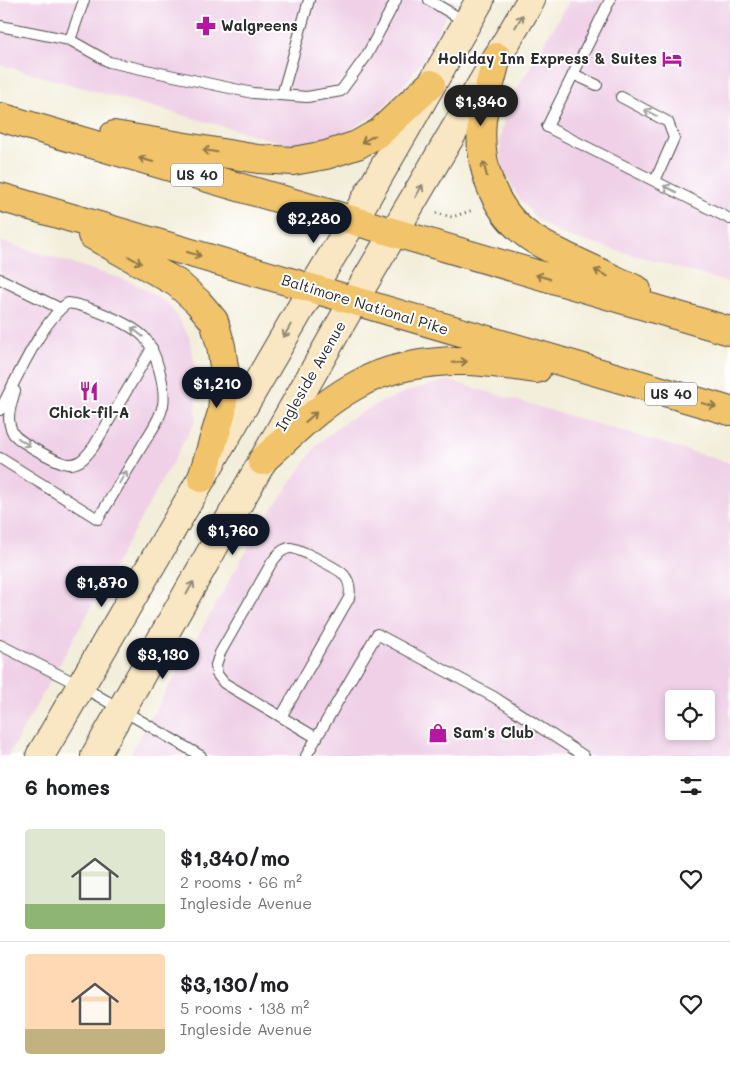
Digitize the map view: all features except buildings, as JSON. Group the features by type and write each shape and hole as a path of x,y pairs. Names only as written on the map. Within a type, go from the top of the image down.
{"main road":[{"name":"Ingleside Avenue","path":"95,756 353,302 531,0"},
{"path":"40,756 473,11"},
{"path":"497,57 482,119 481,150 486,174 496,199 509,217 525,233 550,248 719,328"},
{"path":"0,117 258,159 293,161 326,155 380,132 431,84"},
{"name":"US 40","path":"0,117 719,328"},
{"name":"Baltimore National Pike","path":"0,197 730,411"},
{"path":"47,210 177,283 198,302 214,321 221,346 225,374 222,412 202,478"},
{"path":"262,461 323,407 354,386 386,373 424,364 468,361 611,377"}],"lane":[{"path":"70,40 84,0"},
{"path":"282,95 309,0"},
{"path":"0,26 70,40 109,62 253,93 307,97 341,91 367,55 396,0"},
{"path":"429,0 473,11"},
{"path":"610,0 547,127 730,220"},
{"path":"574,74 597,85"},
{"path":"621,97 668,122 674,138 654,181"},
{"path":"0,279 59,308"},
{"path":"0,410 23,366 59,308 68,303 79,304 135,329 152,348 163,386 162,406 154,425 98,519 0,458"},
{"path":"23,366 9,410 10,424 14,434 23,442 68,465 77,463 94,446 152,348"},
{"path":"281,717 349,598 351,588 343,574 291,547 282,550 272,562 224,645 216,665 217,674 224,682 281,717 317,738"},
{"path":"306,756 377,634 494,696 584,756"},
{"path":"0,646 81,686 201,756"}],"path":[{"path":"435,213 452,216 474,210"}],"shaded area":[{"path":"0,0 454,0 424,58 401,89 377,113 345,133 316,142 287,144 0,65"},
{"path":"570,0 730,0 730,283 560,234 537,219 518,197 502,168 500,140 506,107"},
{"path":"0,241 132,282 169,304 189,336 196,371 196,420 8,756 0,756"},
{"path":"447,380 730,463 730,756 129,756 262,524 317,445 346,421 379,403 412,390"}],"place":[{"name":"Walgreens","path":"206,26"},
{"name":"Holiday Inn Express & Suites","path":"672,59"},
{"name":"Chick-fil-A","path":"89,391"},
{"name":"Sam's Club","path":"438,733"}]}
